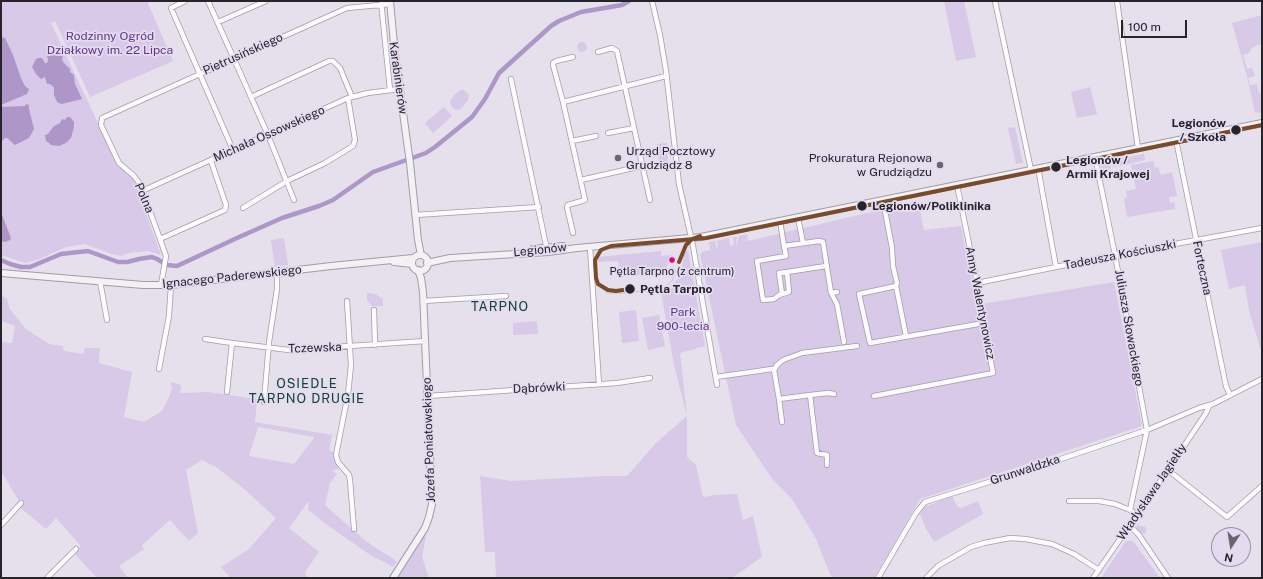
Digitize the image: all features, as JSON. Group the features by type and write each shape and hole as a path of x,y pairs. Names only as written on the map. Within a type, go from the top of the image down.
{"street":[{"path":"185,1 171,8 233,150"},
{"path":"208,1 268,135 294,200"},
{"path":"218,22 266,1"},
{"path":"652,1 660,35 666,76 676,166 692,238 717,385"},
{"path":"995,1 1031,170"},
{"path":"1117,1 1138,148"},
{"name":"Pietrusińskiego","path":"101,119 199,73 347,8 390,2"},
{"name":"Karabinierów","path":"390,2 399,89 408,155"},
{"path":"381,3 390,90"},
{"path":"598,52 612,48 615,49 625,86 650,200"},
{"path":"572,233 568,205 585,200 553,63 573,57"},
{"path":"243,208 287,181 325,162 354,144 355,140 350,98 340,68 333,61 329,61 251,97"},
{"path":"563,102 666,76"},
{"path":"511,79 547,250"},
{"name":"Michała Ossowskiego","path":"142,191 350,98 399,89"},
{"name":"Polna","path":"101,119 101,125 119,163 137,180 160,238 166,256 160,286"},
{"name":"Legionów","path":"420,262 434,257 450,258 504,254 572,246 577,248 716,235 1262,123"},
{"path":"608,133 634,128"},
{"path":"572,141 596,136"},
{"name":"Forteczna","path":"1176,140 1226,386 1230,395"},
{"name":"Józefa Poniatowskiego","path":"393,578 425,528 431,510 432,487 423,300 425,284 420,262 410,162 408,155"},
{"name":"Juliusza Słowackiego","path":"1095,157 1116,255 1147,430"},
{"path":"160,238 225,210 226,205 211,160"},
{"path":"581,180 642,166"},
{"path":"1038,168 1056,267"},
{"name":"Anny Walentynowicz","path":"874,396 994,373 957,185"},
{"path":"883,200 892,248 893,266 897,283 896,286 906,336"},
{"path":"415,215 539,207"},
{"path":"798,218 803,243"},
{"path":"780,221 786,256 757,261 763,300 774,299 789,292 787,272"},
{"name":"Tadeusza Kościuszki","path":"977,283 1262,228"},
{"path":"784,246 822,241 831,293 837,304 844,342"},
{"path":"590,247 592,302 599,384"},
{"name":"Ignacego Paderewskiego","path":"1,273 160,286 331,266 390,261 420,262"},
{"path":"782,294 779,273 826,266"},
{"path":"264,402 269,348 277,289 277,272"},
{"path":"100,281 106,320"},
{"path":"159,369 169,316 171,285"},
{"path":"896,286 859,294 870,343 984,323"},
{"path":"831,293 837,292"},
{"path":"423,300 506,296"},
{"path":"347,301 351,365 348,394 336,455 338,462 349,475 354,529"},
{"path":"374,310 375,345"},
{"name":"Tczewska","path":"205,339 289,350 425,341"},
{"path":"227,392 232,343"},
{"path":"782,422 774,370 779,362 797,355 857,346"},
{"path":"716,377 774,370"},
{"name":"Dąbrówki","path":"428,396 599,384 650,378"},
{"name":"Grunwaldzka","path":"878,578 916,513 925,502 1040,466 1147,430 1199,408 1209,406 1262,379"},
{"path":"779,399 828,393 834,394"},
{"path":"810,395 817,453 826,455 827,465"},
{"name":"Władysława Jagiełły","path":"1093,578 1168,470 1209,406"},
{"path":"1130,510 1147,430"},
{"path":"1168,470 1227,517 1262,486"},
{"path":"1068,501 1099,500 1115,504 1130,510 1137,515"},
{"path":"1,525 21,503"},
{"path":"1130,526 1139,535 1168,578"},
{"path":"926,578 943,563 971,547 984,542 1010,538 1052,544 1074,554 1099,570"},
{"path":"47,578 76,549"}],"green space":[{"name":"Rodzinny Ogród Działkowy im. 22 Lipca","path":"1,1 147,1 173,61 90,97 55,21 51,23 117,164 134,180 161,255 148,251 128,253 121,256 85,244 66,247 37,260 25,263 1,255"},
{"path":"944,1 964,1 976,57 956,61"},
{"path":"1262,15 1262,44 1257,45 1251,49 1250,52 1243,55 1247,69 1252,68 1255,76 1248,78 1250,85 1257,84 1259,93 1262,93 1262,112 1255,113 1247,76 1232,23"},
{"path":"580,42 584,42 586,43 586,51 580,52 577,49 577,45"},
{"path":"1090,87 1097,114 1077,118 1071,92"},
{"path":"462,89 469,95 468,100 461,109 456,110 452,107 450,101 454,95"},
{"path":"444,107 452,116 433,133 425,123"},
{"path":"1015,127 1023,163 1016,164 1008,128"},
{"path":"667,143 668,164 659,165 657,144"},
{"path":"1144,154 1145,160 1125,165 1123,158"},
{"path":"1122,158 1123,165 1113,167 1111,160"},
{"path":"1110,161 1111,169 1106,170 1108,178 1103,179 1103,171 1100,163"},
{"path":"1153,161 1155,168 1158,167 1161,175 1172,172 1177,196 1169,197 1170,203 1174,202 1175,209 1127,217 1124,199 1127,197 1126,191 1136,189 1131,165"},
{"path":"918,201 924,230 961,226 976,305 1114,282 1142,426 920,499 874,578 833,578 816,539 792,499 773,480 736,425 700,254 702,254 701,252 710,250 709,242 715,241 717,249 717,241 729,238 730,246 734,245 733,237 737,237 737,244 739,236 747,234 748,241"},
{"path":"284,238 288,265 275,267 271,240"},
{"path":"1262,242 1262,354 1249,311 1245,285 1229,289 1221,250"},
{"name":"Park 900-lecia","path":"688,250 705,346 680,353 687,416 674,365 661,292 668,291 678,278 682,267 684,254"},
{"path":"661,251 661,256 671,255 666,269 660,270 658,273 619,277 618,261 598,262 597,257"},
{"path":"367,293 375,294 383,299 383,306 372,306 367,300"},
{"path":"1,296 7,298 9,308 26,329 49,344 63,346 64,351 83,354 85,348 100,348 99,363 132,372 124,417 144,422 162,411 171,393 171,382 181,385 180,393 208,392 257,399 255,422 332,435 329,450 334,453 335,462 339,470 335,469 333,472 337,474 330,483 325,505 362,538 397,562 393,567 369,554 308,510 308,502 289,528 319,552 305,572 307,578 231,578 221,567 249,549 276,518 243,488 216,467 202,460 186,470 198,533 189,541 170,520 142,545 144,549 119,566 128,578 97,578 74,553 81,546 56,518 46,529 16,504 19,501 1,471 2,342 12,343 15,326 1,321","holes":["258,427 314,437 294,464 249,456"]},
{"path":"636,310 639,341 622,343 619,312"},
{"path":"659,315 665,346 648,350 642,318"},
{"path":"537,321 538,334 513,335 513,323"},
{"path":"687,416 687,457 696,465 703,497 737,494 743,520 753,516 762,557 732,578 496,578 495,552 485,552 480,476 511,481 627,476 656,443"},
{"path":"952,496 957,506 961,508 978,501 983,514 934,542 925,527 920,513 925,507"},
{"path":"1138,525 1147,529 1145,534 1140,532 1136,527"},
{"path":"426,535 422,557 429,578 397,578 423,537"},
{"path":"1126,541 1133,541 1160,578 1101,578"}],"shaded area":[{"path":"1,37 5,38 21,78 25,86 29,89 27,94 1,105"},
{"path":"57,48 63,55 62,60 70,69 70,72 74,75 75,84 82,99 62,104 57,102 54,95 54,87 47,84 45,77 41,79 32,67 38,58 42,58 45,63 47,63 48,60 46,51 51,55 54,49"},
{"path":"26,104 29,105 34,129 29,138 15,145 7,138 1,142 1,107 25,106"},
{"path":"67,117 70,117 74,122 71,138 66,143 59,146 51,145 46,141 45,135 48,134 54,126 60,123 62,119 65,120"},
{"path":"1,212 11,238 5,242 1,241"}],"waterway":[{"path":"1,260 21,267 30,267 61,254 88,251 118,262 127,262 152,257 167,265 177,266 282,218 333,200 373,172 426,153 472,117 485,99 499,73 551,26 581,12 622,5 629,1"}],"tram line":[{"path":"596,278 599,286 607,293 628,293 664,288 672,281 676,270"}],"transit line":[{"path":"630,289 616,291 608,290 598,284 596,278 595,260 601,250 611,246 706,238 1262,125"},
{"path":"679,262 686,245 692,239 700,236"}],"place":[{"name":"Legionów / Szkoła","path":"1236,130"},
{"name":"Urząd Pocztowy Grudziądz 8","path":"618,158"},
{"name":"Prokuratura Rejonowa w Grudziądzu","path":"940,165"},
{"name":"Legionów / Armii Krajowej","path":"1056,167"},
{"name":"Legionów/Poliklinika","path":"862,206"},
{"name":"Pętla Tarpno (z centrum)","path":"672,260"},
{"name":"Pętla Tarpno","path":"630,289"}],"district":[{"name":"TARPNO","path":"500,307"},
{"name":"OSIEDLE TARPNO DRUGIE","path":"307,392"}]}
